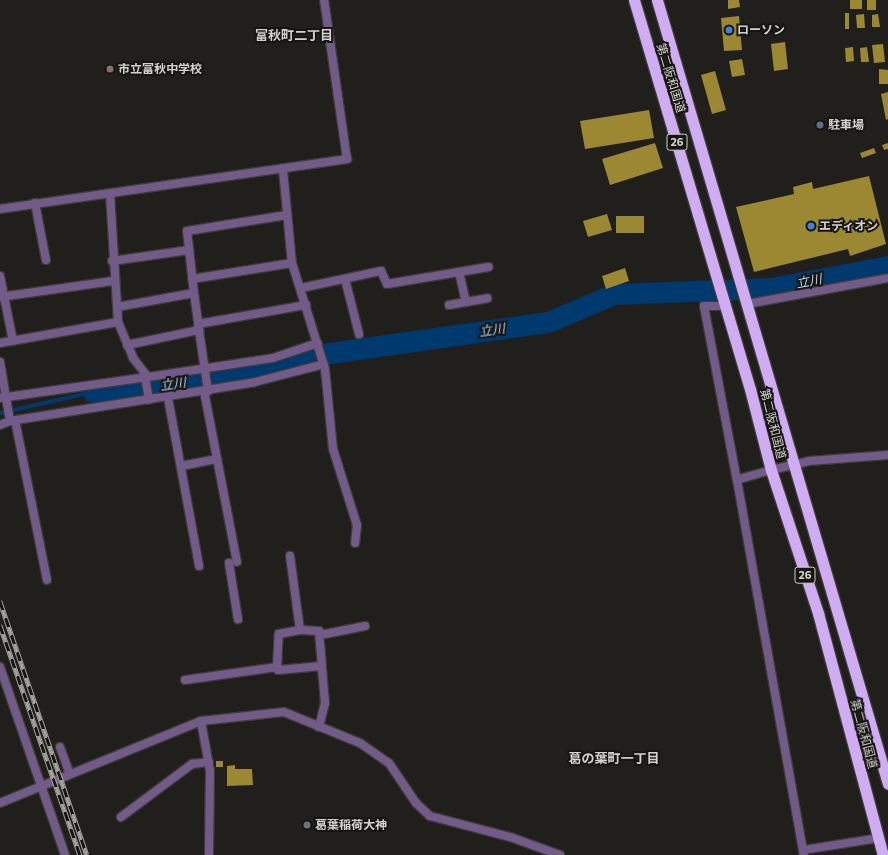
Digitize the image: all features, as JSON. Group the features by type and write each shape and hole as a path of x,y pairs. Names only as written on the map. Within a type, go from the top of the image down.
{"highway":[{"name":"第二阪和国道","path":"634,0 724,301 771,470 818,613 883,855"},
{"name":"第二阪和国道","path":"657,0 888,784"}],"street":[{"path":"0,209 283,170 347,159 324,0"},
{"path":"283,170 292,262 324,363 333,449 357,525 355,543"},
{"path":"110,194 113,281 118,322 132,358 147,379 148,399"},
{"path":"36,203 46,260"},
{"path":"237,562 217,459 206,390 187,231 287,215"},
{"path":"112,261 189,250"},
{"path":"192,279 292,262"},
{"path":"301,288 381,271 387,284 489,267"},
{"path":"459,272 466,302"},
{"path":"0,276 2,297 13,341"},
{"path":"345,278 359,334"},
{"path":"746,301 888,278"},
{"path":"2,297 113,281"},
{"path":"116,307 194,293"},
{"path":"449,305 487,298"},
{"path":"724,301 704,306 804,852 878,838"},
{"path":"127,345 199,327 306,305"},
{"path":"0,344 118,322"},
{"path":"5,400 204,371 273,358 319,345"},
{"path":"0,362 5,400 12,421 47,580"},
{"path":"0,425 12,421 148,399 168,398 292,375 324,363"},
{"path":"168,398 199,566"},
{"path":"737,480 795,465 888,455"},
{"path":"181,466 217,459"},
{"path":"290,556 300,630"},
{"path":"228,563 238,619"},
{"path":"320,635 365,626"},
{"path":"277,667 279,634 300,630 319,630 325,703 319,726"},
{"path":"185,680 277,667 278,670 322,666"},
{"path":"0,667 65,855"},
{"path":"0,803 201,721 284,712 360,743 389,764 416,803 430,816 513,838 560,855"},
{"path":"201,721 208,762 209,855"},
{"path":"60,747 70,774"},
{"path":"121,818 192,764 208,762"}],"building":[{"path":"728,0 739,0 740,7 728,9"},
{"path":"850,0 862,0 862,9 850,9"},
{"path":"867,0 876,0 876,10 867,10"},
{"path":"845,13 849,13 849,29 845,29"},
{"path":"864,14 865,28 857,28 856,15"},
{"path":"878,14 880,27 872,27 872,15"},
{"path":"739,16 742,50 724,51 721,18"},
{"path":"785,42 788,69 774,71 771,44"},
{"path":"883,44 885,62 874,63 872,45"},
{"path":"853,47 854,61 846,62 845,48"},
{"path":"867,47 869,62 861,62 860,48"},
{"path":"742,59 745,75 732,77 729,61"},
{"path":"879,69 888,70 888,84 879,84"},
{"path":"715,71 726,110 712,114 701,75"},
{"path":"888,92 888,119 886,120 881,94"},
{"path":"649,110 654,138 585,149 580,121"},
{"path":"655,143 663,168 610,185 602,159"},
{"path":"888,143 888,149 884,150 882,145"},
{"path":"874,148 876,153 862,158 860,153"},
{"name":"エディオン","path":"869,176 886,244 850,256 848,249 754,272 736,207 794,194 793,187 812,182 813,189"},
{"path":"607,214 612,230 588,237 583,221"},
{"path":"616,216 644,216 644,233 616,233"},
{"path":"625,268 629,281 606,289 602,276"},
{"path":"216,761 223,761 223,767 216,767"},
{"path":"235,765 235,769 252,769 253,785 227,786 227,766"}],"waterway":[{"name":"立川","path":"93,392 165,386 292,365 323,354 548,322 614,294 771,288 888,266"},
{"path":"0,413 93,392"}],"railway":[{"path":"0,601 87,855"},
{"path":"0,625 80,855"}],"place":[{"name":"ローソン","path":"729,30"},
{"name":"市立富秋中学校","path":"110,69"},
{"name":"駐車場","path":"820,125"},
{"name":"エディオン","path":"811,226"},
{"name":"葛葉稲荷大神","path":"307,825"}],"district":[{"name":"富秋町二丁目","path":"294,35"},
{"name":"葛の葉町一丁目","path":"614,758"}]}
